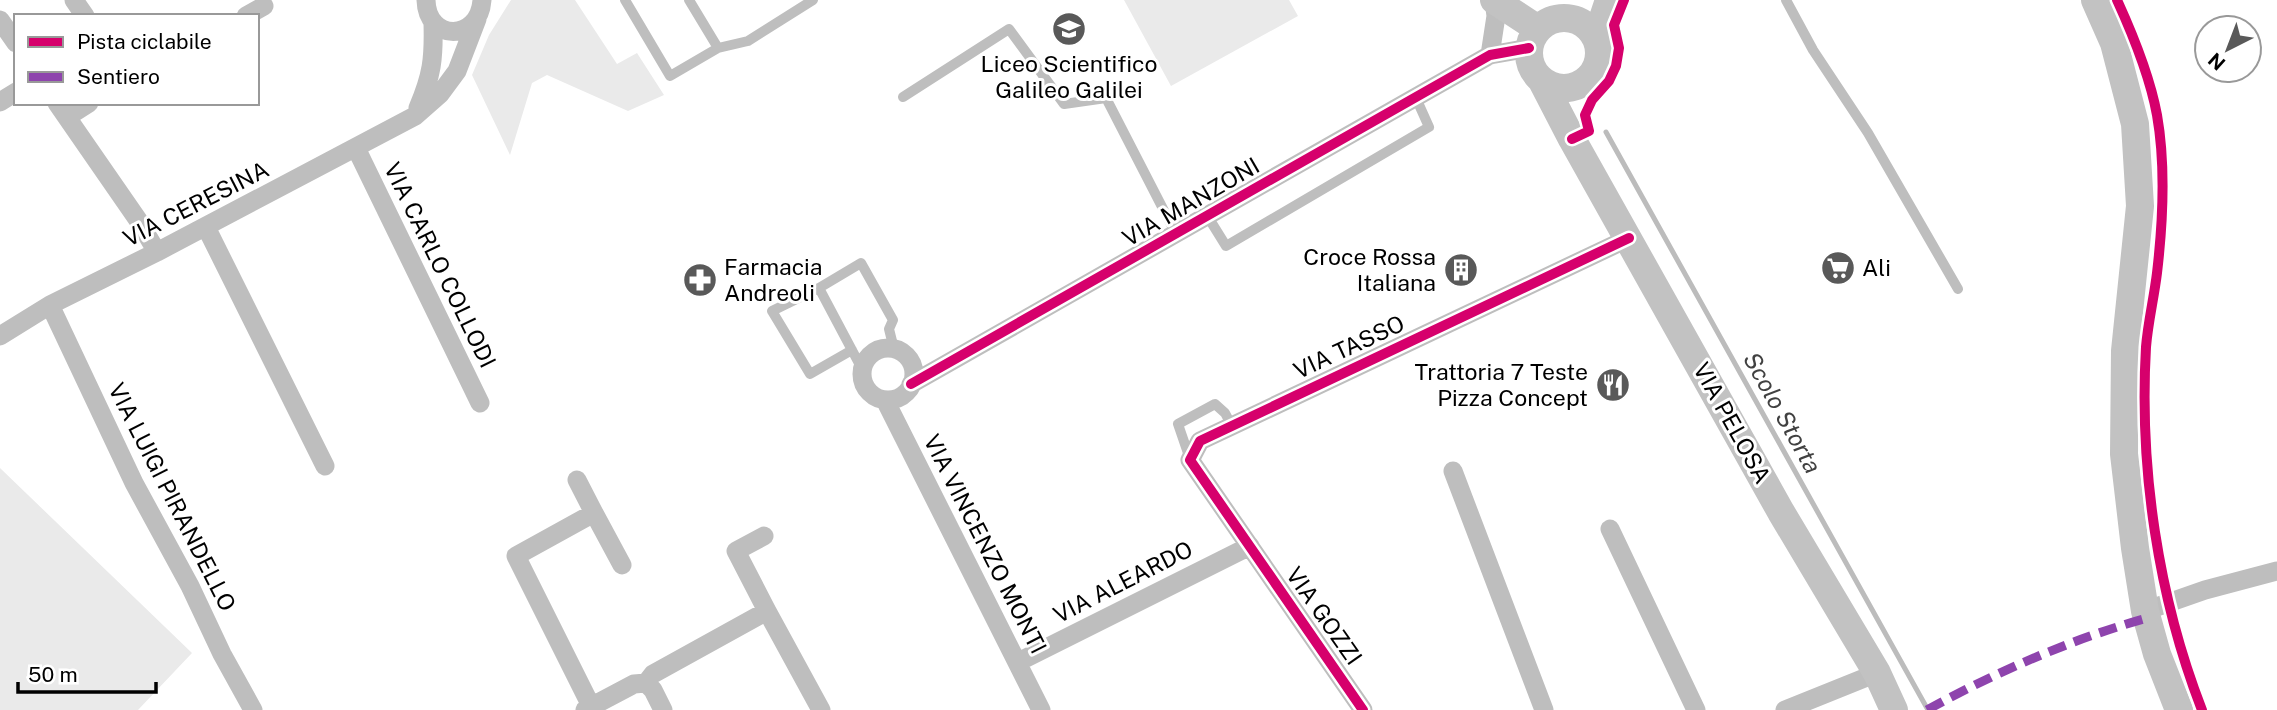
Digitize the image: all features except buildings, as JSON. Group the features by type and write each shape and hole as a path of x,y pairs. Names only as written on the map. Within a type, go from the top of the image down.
{"main road":[{"path":"1494,0 1533,38"},
{"path":"1596,39 1609,0"},
{"path":"2095,0 2114,43 2135,124 2140,206 2125,351 2124,454 2145,611 2157,654 2179,710"},
{"path":"1579,9 1581,22 1590,29 1596,39 1599,59 1590,77 1582,83 1562,88 1542,81 1529,60 1533,38 1547,21 1579,9"},
{"name":"VIA PELOSA","path":"1542,81 1781,512 1877,673 1894,710"},
{"path":"1570,135 1582,83"}],"street":[{"path":"1490,55 1496,16 1494,0"},
{"path":"415,116 429,84 434,60 433,23 425,1"},
{"name":"VIA CERESINA","path":"433,23 448,31 458,31 470,26 483,7"},
{"name":"VIA CERESINA","path":"0,336 50,305 206,227 415,116 439,94 457,71 483,7"},
{"path":"0,20 14,40"},
{"name":"VIA MANZONI","path":"911,384 1490,55 1533,38"},
{"path":"81,105 62,110 157,252"},
{"name":"VIA CARLO COLLODI","path":"356,148 480,403"},
{"path":"206,227 325,466"},
{"name":"VIA TASSO","path":"1190,460 1200,441 1629,238"},
{"name":"VIA LUIGI PIRANDELLO","path":"50,305 134,483 253,710"},
{"path":"900,353 913,369 911,384 901,396 885,400 870,393 862,378 862,369 870,355 886,348 900,353 940,368"},
{"name":"VIA VINCENZO MONTI","path":"885,400 1041,710"},
{"path":"1190,460 1250,546"},
{"path":"1453,471 1544,710"},
{"path":"577,481 622,565"},
{"path":"594,513 516,556 588,708 634,684 646,683 653,674 767,611"},
{"path":"1610,529 1696,710"},
{"path":"764,536 736,551 821,710"},
{"name":"VIA ALEARDO","path":"1018,662 1250,546"},
{"name":"VIA GOZZI","path":"1250,546 1363,710"},
{"path":"2145,611 2205,590 2277,571"},
{"path":"1785,710 1877,673"},
{"path":"646,683 653,690 663,710"}],"lane":[{"path":"625,0 670,76 718,48 748,41 813,0"},
{"path":"689,0 718,48"},
{"path":"1786,0 1813,50 1868,133 1958,289"},
{"path":"903,97 1009,29 1064,104 1106,98 1176,234"},
{"path":"1208,216 1226,246 1429,127 1416,98"},
{"path":"852,350 810,374 772,311 861,263 893,320 889,330 900,353"},
{"path":"819,288 862,369"},
{"path":"1190,460 1178,425 1215,404 1225,413 1232,426"}],"shaded area":[{"path":"511,0 575,0 617,64 637,53 664,95 628,111 547,75 532,83 510,155 472,75 489,35"},
{"path":"1124,0 1289,0 1298,16 1171,86"},
{"path":"0,468 192,653 138,710 0,710"}],"waterway":[{"name":"Scolo Storta","path":"1606,132 1928,710"}],"marked path":[{"path":"1927,710 2035,658 2147,618"}],"cycle path":[{"path":"1572,139 1589,131 1585,115 1592,100 1609,81 1616,66 1619,48 1614,25 1624,0"},
{"path":"2117,0 2145,71 2160,134 2162,214 2146,347 2149,485 2163,577 2174,623 2202,710"},
{"path":"911,384 1490,55 1529,48"},
{"path":"1363,710 1190,460 1200,441 1629,238"}],"place":[{"name":"Liceo Scientifico Galileo Galilei","path":"1069,29"},
{"name":"Ali","path":"1838,268"},
{"name":"Croce Rossa Italiana","path":"1461,270"},
{"name":"Farmacia Andreoli","path":"700,280"},
{"name":"Trattoria 7 Teste Pizza Concept","path":"1613,385"}]}
